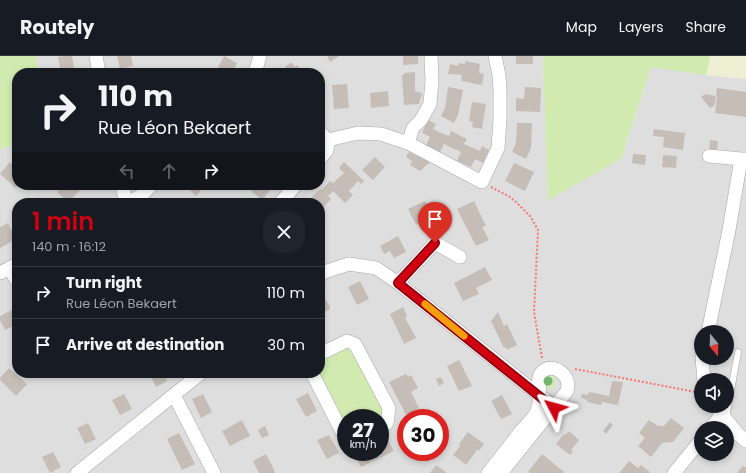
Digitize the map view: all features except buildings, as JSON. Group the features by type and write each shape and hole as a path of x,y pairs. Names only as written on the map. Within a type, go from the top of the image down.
{"street":[{"path":"96,56 98,68"},
{"path":"256,68 260,56"},
{"path":"408,143 414,128 421,120 430,104 432,80 431,56"},
{"path":"325,136 358,132 381,134 408,143 482,182 498,148 500,91 499,75 495,56"},
{"path":"325,141 327,150 325,152"},
{"path":"709,156 743,159 709,325"},
{"path":"284,198 292,190"},
{"path":"398,283 435,243 460,257"},
{"path":"325,272 349,264 376,268 398,283 554,408"},
{"path":"325,352 347,341 355,344 389,409"},
{"path":"488,473 535,414 540,396 538,380 540,374 544,370 550,369 561,372 568,380 569,385 567,391 501,473"},
{"path":"77,473 195,378"},
{"path":"315,378 337,420"},
{"path":"174,395 214,473"},
{"path":"721,414 746,441"},
{"path":"674,473 694,449"}],"lane":[{"path":"721,414 738,352"}],"path":[{"path":"482,182 510,197 530,216 538,230 534,312 544,370"},
{"path":"568,368 694,392"}],"shaded area":[{"path":"36,56 545,56 543,61 548,199 621,159 651,66 706,75 746,79 746,473 0,473 0,149 12,146 12,190 325,190 325,68 38,68"}],"green space":[{"path":"0,56 36,56 38,68 12,68 12,146 0,149"},
{"path":"545,56 710,56 706,75 651,67 621,159 548,200 543,61"},
{"path":"710,56 746,56 746,79 706,75"},
{"path":"346,349 351,350 382,409 338,409 322,378 325,378 325,359"},
{"path":"551,375 555,378 555,385 548,389 545,387 544,376"}],"slow traffic":[{"path":"425,304 464,336"}],"route":[{"path":"435,243 398,283 554,408"}]}
